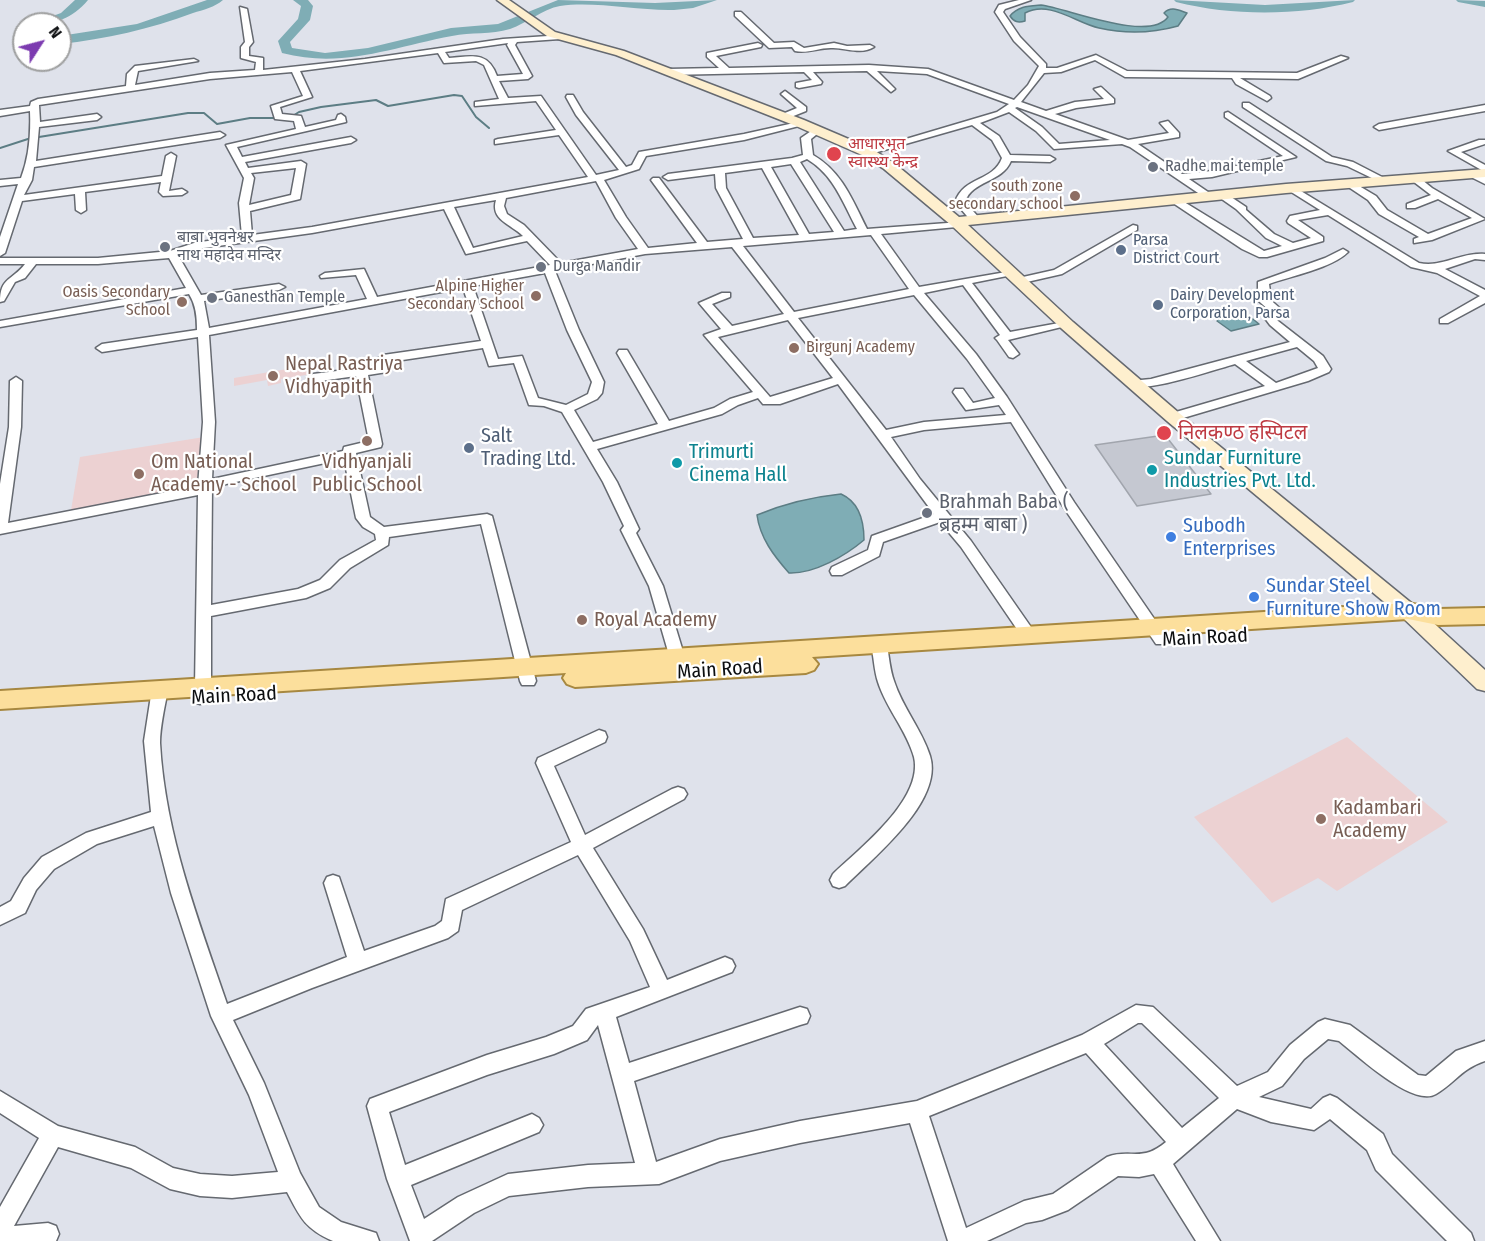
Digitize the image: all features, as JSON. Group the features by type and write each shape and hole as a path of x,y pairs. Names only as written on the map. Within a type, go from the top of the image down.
{"main road":[{"path":"502,0 534,24 560,37 620,53 800,123 867,152 889,166 1173,417 1422,617 1485,683"},
{"path":"956,223 1347,182 1482,174"},
{"name":"Main Road","path":"0,700 201,693 881,652 1033,647 1157,634 1422,617 1485,616"},
{"name":"Main Road","path":"881,652 1028,634 1157,634"},
{"name":"Main Road","path":"0,713 159,695"}],"street":[{"path":"867,152 972,121 1012,106 1043,66 1017,39 999,12 1002,7 1027,0"},
{"path":"243,9 249,42 245,58 260,60 259,73"},
{"path":"738,14 772,46 794,45 804,50 834,45 846,49 870,47"},
{"path":"0,254 17,199 27,180 35,125 34,104 210,76 295,69 515,40 560,37"},
{"path":"495,79 528,76 511,45 515,40"},
{"path":"726,70 710,55 758,45"},
{"path":"440,50 447,61 479,57 488,64 504,100"},
{"path":"1041,71 1058,70 1096,57 1125,74 1298,76 1344,58"},
{"path":"130,89 131,75 137,68 194,61"},
{"path":"668,72 869,68 928,72 975,87 1012,106 1057,147 1123,143 1176,135 1165,123"},
{"path":"869,68 891,89"},
{"path":"295,69 304,84 308,97 275,106 278,117 298,118 301,130"},
{"path":"799,85 818,82 806,69"},
{"path":"131,75 163,71"},
{"path":"1234,75 1239,82 1267,98"},
{"path":"1046,114 1075,105 1111,101 1098,89"},
{"path":"783,117 803,109 785,94"},
{"path":"570,97 579,113 625,172"},
{"path":"478,104 538,98 645,251"},
{"path":"1245,105 1329,159 1350,164 1382,179"},
{"path":"1012,106 1046,114 1141,150 1181,177 1242,209 1240,210 1270,236 1292,248"},
{"path":"0,113 35,108"},
{"path":"1379,127 1485,108"},
{"path":"1473,110 1485,118"},
{"path":"1181,177 1212,174 1291,157 1228,115"},
{"path":"35,125 97,117"},
{"path":"247,239 244,208 249,178 231,145 341,122 341,117"},
{"path":"972,121 996,138 1008,158"},
{"path":"0,261 98,261 172,254 194,246 448,206 625,172 636,166 642,154 744,137 800,123"},
{"path":"811,158 807,138 817,130"},
{"path":"498,142 561,132"},
{"path":"29,165 220,135"},
{"path":"241,160 351,140"},
{"path":"1482,141 1452,151 1482,174"},
{"path":"171,156 165,193 182,192"},
{"path":"668,177 777,163 795,163 811,158 825,166 834,176 869,232 984,373 1015,418 1068,504 1157,634"},
{"path":"1008,158 1050,159"},
{"path":"976,220 960,202 961,196 966,189 1003,170 1008,158"},
{"path":"795,163 840,234"},
{"path":"244,208 296,197 301,164 246,171"},
{"path":"765,165 806,237"},
{"path":"720,170 721,188 750,242"},
{"path":"1212,174 1235,193"},
{"path":"1347,182 1372,198 1383,212 1423,240 1480,219 1413,177"},
{"path":"17,199 166,178"},
{"path":"0,183 27,180"},
{"path":"656,180 694,229 704,246"},
{"path":"1291,188 1415,265 1436,270 1436,268 1474,256 1485,256"},
{"path":"80,191 81,210"},
{"path":"467,285 493,363 518,359 533,402 545,402 567,409 596,396 599,390 598,382 573,330 554,269 530,237 520,227 502,216 499,206 502,195"},
{"path":"1411,206 1440,195"},
{"path":"1172,199 1236,241 1263,255 1326,243"},
{"path":"448,206 470,252 530,237"},
{"path":"1173,417 1274,387 1325,369 1318,359 1270,317 1277,311 1259,296 1264,292 1263,282 1329,260 1343,252 1292,221 1294,218 1328,212"},
{"path":"102,348 203,333 645,251 956,223"},
{"path":"839,380 776,401 767,400 759,394 710,335 789,316 964,281 1058,272 1134,228"},
{"path":"735,243 883,435 915,482 966,544 1028,634"},
{"path":"172,254 195,294 202,312 209,422 201,693"},
{"path":"0,299 11,280 21,276 32,262"},
{"path":"1436,268 1485,296 1444,321"},
{"path":"325,276 360,271 374,302"},
{"path":"964,281 1007,336"},
{"path":"0,324 195,294 279,287"},
{"path":"726,295 705,303 730,330"},
{"path":"1013,354 1001,338 1066,323"},
{"path":"1135,384 1151,383 1298,343"},
{"path":"314,378 383,369 382,359 488,344"},
{"path":"623,353 665,425"},
{"path":"1237,360 1274,387"},
{"path":"361,372 376,444 349,450 363,518 368,524 382,532 487,519 526,674"},
{"path":"16,381 15,427 0,529 350,454"},
{"path":"960,392 970,407 1003,400"},
{"path":"588,447 718,411 734,402 759,394"},
{"path":"567,409 610,482 632,529 628,530 656,586 679,664"},
{"path":"883,435 924,426 1015,418"},
{"path":"837,571 874,553 878,539 942,516"},
{"path":"204,612 301,594 326,584 345,564 383,542 382,532"},
{"path":"839,880 900,819 917,795 924,771 922,756 886,682 881,652"},
{"path":"159,695 152,741 160,817 180,893 221,1016 257,1090 292,1180 311,1215 336,1231 368,1241"},
{"path":"599,737 544,763 581,844 631,923 652,963 661,992"},
{"path":"221,1016 308,980 441,932 452,925 453,905 581,844 678,794"},
{"path":"0,917 18,907 30,885 48,863 92,838 160,817"},
{"path":"333,883 358,962"},
{"path":"725,966 593,1016 580,1033 569,1038 376,1106 398,1179 420,1238 466,1205 508,1185 588,1176 659,1173 732,1148 800,1132 917,1111 1089,1042 1137,1014 1146,1014 1234,1098 1271,1112 1314,1120 1330,1105 1375,1142 1384,1162 1463,1241"},
{"path":"604,1012 648,1173"},
{"path":"622,1075 800,1016"},
{"path":"917,1111 961,1241 1024,1212 1042,1209 1060,1202 1115,1165 1139,1166 1159,1162 1234,1098 1275,1080 1297,1052 1325,1029 1343,1032 1414,1085 1429,1087 1463,1058 1485,1051"},
{"path":"1089,1042 1181,1143"},
{"path":"0,1101 53,1135 135,1158 170,1179 200,1185 263,1185 292,1180"},
{"path":"398,1179 532,1125"},
{"path":"0,1229 53,1135"},
{"path":"1159,1162 1209,1241"},
{"path":"0,1239 48,1234"}],"shaded area":[{"name":"Nepal Rastriya Vidhyapith","path":"311,365 312,374 281,379 281,383 268,386 267,380 234,386 234,378"},
{"name":"Om National Academy - School","path":"204,437 201,490 70,516 80,457"},
{"name":"Kadambari Academy","path":"1347,737 1448,822 1337,891 1318,878 1272,903 1194,817"}],"water":[{"path":"1041,5 1107,22 1144,27 1158,24 1168,17 1164,13 1169,10 1175,9 1187,13 1178,26 1139,32 1099,28 1044,9 1025,13 1023,22 1015,21 1010,16 1020,8"},
{"path":"1236,310 1243,311 1259,324 1231,331 1217,321 1220,315"},
{"path":"841,494 852,502 859,513 864,540 829,563 809,571 789,573 768,546 757,515 798,502"}],"building":[{"name":"Sundar Furniture Industries Pvt. Ltd.","path":"1165,435 1211,494 1137,506 1095,445"}],"waterway":[{"path":"68,12 82,0"},
{"path":"72,39 140,26 179,15 217,0"},
{"path":"299,0 307,6 304,20 284,41 286,50 305,55 325,56 368,52 458,31 499,28 560,3 655,7 711,0"},
{"path":"1180,0 1243,8 1287,8 1349,0"},
{"path":"1462,0 1485,4"},
{"path":"291,117 299,112 321,107 376,100 388,106 454,95 462,96 476,117 489,128"},
{"path":"39,137 188,113 204,113 217,124 250,118 278,118"},
{"path":"0,148 31,138"}],"place":[{"name":"आधारभूत स्वास्थ्य केन्द्र","path":"834,154"},
{"name":"Radhe mai temple","path":"1153,167"},
{"name":"south zone secondary school","path":"1075,196"},
{"name":"बाबा भुवनेश्वर नाथ महादेव मन्दिर","path":"165,247"},
{"name":"Parsa District Court","path":"1121,250"},
{"name":"Durga Mandir","path":"541,267"},
{"name":"Alpine Higher Secondary School","path":"536,296"},
{"name":"Ganesthan Temple","path":"212,298"},
{"name":"Oasis Secondary School","path":"182,302"},
{"name":"Dairy Development Corporation, Parsa","path":"1158,305"},
{"name":"Birgunj Academy","path":"794,348"},
{"name":"Nepal Rastriya Vidhyapith","path":"273,376"},
{"name":"निलकण्ठ हस्पिटल","path":"1164,433"},
{"name":"Vidhyanjali Public School","path":"367,441"},
{"name":"Salt Trading Ltd.","path":"469,448"},
{"name":"Trimurti Cinema Hall","path":"677,463"},
{"name":"Sundar Furniture Industries Pvt. Ltd.","path":"1152,470"},
{"name":"Om National Academy - School","path":"139,474"},
{"name":"Brahmah Baba ( ब्रहम्म बाबा )","path":"927,513"},
{"name":"Subodh Enterprises","path":"1171,537"},
{"name":"Sundar Steel Furniture Show Room","path":"1254,597"},
{"name":"Royal Academy","path":"582,620"},
{"name":"Kadambari Academy","path":"1321,819"}]}
